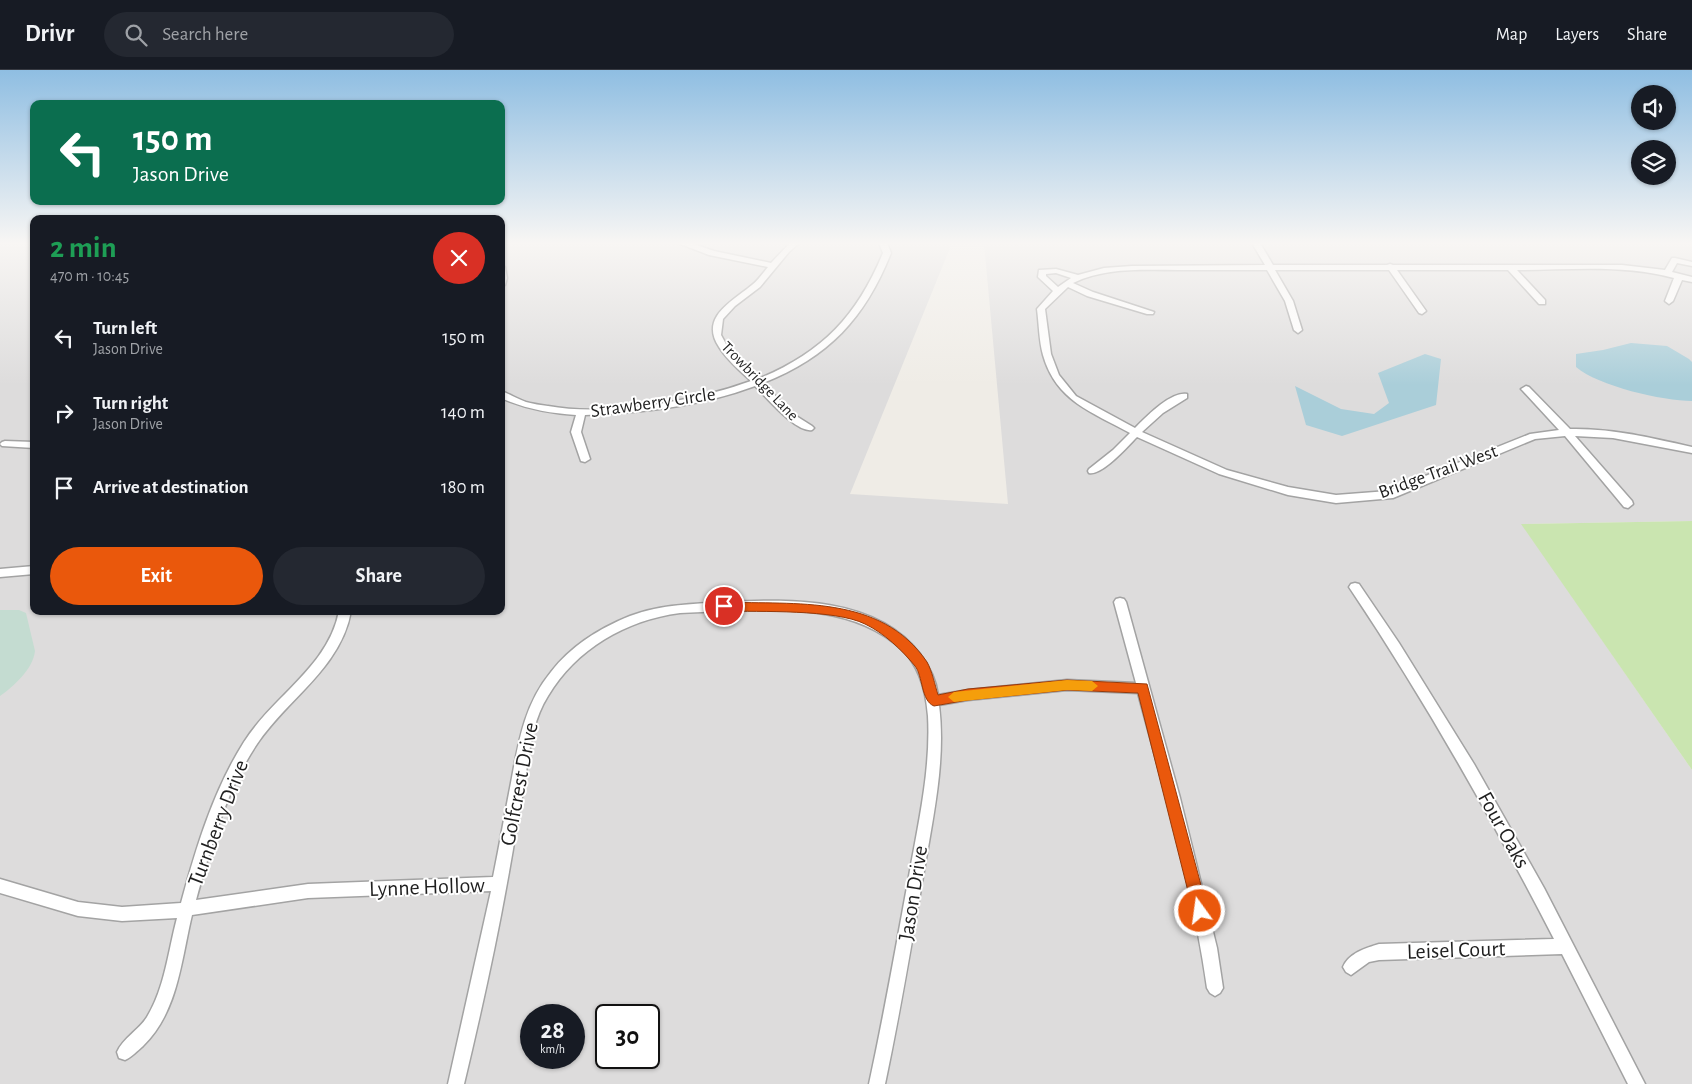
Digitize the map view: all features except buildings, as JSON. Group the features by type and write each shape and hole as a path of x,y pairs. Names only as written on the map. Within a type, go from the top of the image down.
{"street":[{"name":"Trowbridge Lane","path":"751,290 732,304 719,318 716,327 717,335 723,347 790,416 809,428"},
{"name":"Strawberry Circle","path":"505,396 527,407 554,412 581,413 683,402 719,395 775,375 812,355 848,320 867,290"},
{"name":"Bridge Trail West","path":"1056,290 1041,309 1047,354 1054,376 1073,398 1137,433 1223,472 1288,491 1336,499 1389,495 1533,436 1564,432 1600,433 1692,450"},
{"path":"1082,290 1150,312"},
{"path":"1282,290 1289,301 1298,330"},
{"path":"1407,290 1422,311"},
{"path":"1531,290 1542,302"},
{"path":"1669,301 1673,290"},
{"path":"1526,389 1549,412 1564,432 1588,455 1628,504"},
{"path":"1093,471 1108,462 1169,402 1184,396"},
{"path":"581,413 576,432 585,459"},
{"path":"5,444 30,445"},
{"path":"0,573 30,570"},
{"name":"Four Oaks","path":"1355,587 1450,731 1566,946 1637,1084"},
{"path":"1120,602 1205,929 1216,988"},
{"name":"Jason Drive","path":"724,606 828,610 869,620 905,646 922,666 934,701 935,727 926,812 898,982 878,1084"},
{"name":"Golfcrest Drive","path":"456,1084 480,982 500,884 526,736 542,694 572,655 616,626 672,610 724,606"},
{"name":"Turnberry Drive","path":"125,1052 150,1026 164,1002 177,962 187,908 205,847 235,770 255,736 327,657 340,633 344,615"},
{"path":"934,701 968,695 1067,685 1143,688"},
{"name":"Lynne Hollow","path":"0,886 78,909 122,914 187,908 298,893 500,884"},
{"name":"Leisel Court","path":"1351,968 1365,956 1379,952 1566,946"}],"shaded area":[{"path":"0,290 30,290 30,615 505,615 505,290 933,290 850,494 1008,504 988,290 1692,290 1692,521 1522,524 1692,770 1692,1084 0,1084"}],"green space":[{"path":"1692,521 1692,770 1521,524"},
{"path":"0,610 19,610 26,613 35,651 27,671 0,696"}],"water":[{"path":"1631,343 1667,346 1689,359 1692,362 1692,401 1631,391 1599,380 1576,367 1576,354"},
{"path":"1425,354 1441,359 1436,405 1342,436 1306,425 1295,386 1341,409 1374,414 1389,403 1378,373"}],"slow traffic":[{"path":"954,697 1067,685 1092,686"}],"route":[{"path":"724,606 805,608 836,611 869,620 891,634 905,646 922,666 934,701 968,695 1067,685 1143,688 1173,798 1200,911"}]}
